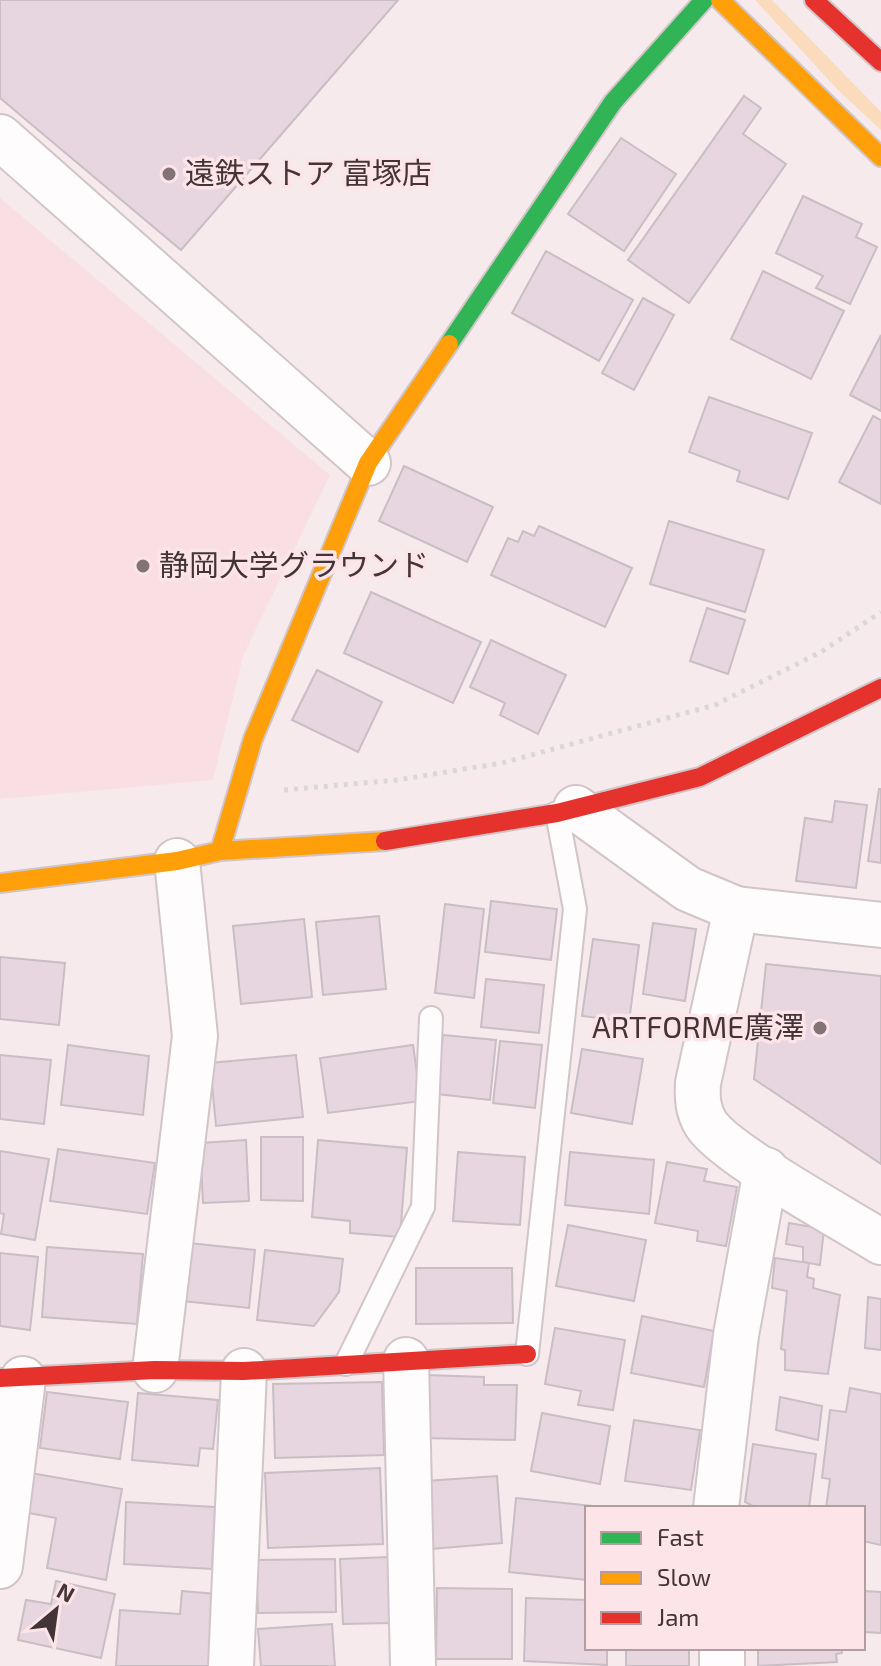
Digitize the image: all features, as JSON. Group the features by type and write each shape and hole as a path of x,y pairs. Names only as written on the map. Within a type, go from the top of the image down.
{"street":[{"path":"220,851 253,739 368,463 613,102 704,0"},
{"path":"720,0 881,157"},
{"path":"814,0 881,62"},
{"path":"0,137 368,463"},
{"path":"0,883 177,861 220,851 387,841 567,811 700,777 881,688"},
{"path":"567,811 688,889 736,909 881,925"},
{"path":"155,1370 195,1036 177,861"},
{"path":"736,909 698,1083 697,1105 707,1127 766,1170 881,1242"},
{"path":"716,1506 736,1335 766,1170"},
{"path":"0,1566 11,1378 155,1370 244,1371 527,1354"},
{"path":"406,1360 413,1666"},
{"path":"231,1666 244,1371"}],"lane":[{"path":"527,1354 575,909 567,811"},
{"path":"346,1364 423,1207 431,1018"}],"path":[{"path":"237,794 397,780 502,763 700,709 821,652 881,612"}],"shaded area":[{"path":"755,0 772,0 881,112 881,130 838,90"},
{"name":"静岡大学グラウンド","path":"0,198 330,475 243,656 213,780 0,799"}],"building":[{"name":"遠鉄ストア 富塚店","path":"0,0 398,0 181,250 0,98"},
{"path":"744,96 761,108 743,134 786,164 689,303 628,260"},
{"path":"621,138 676,174 624,251 568,214"},
{"path":"803,196 862,224 856,237 877,247 850,304 816,288 823,276 776,253"},
{"path":"546,251 633,300 599,361 512,313"},
{"path":"763,271 844,311 811,379 731,339"},
{"path":"643,298 674,315 634,390 602,373"},
{"path":"881,335 881,411 850,395"},
{"path":"709,397 812,433 788,499 737,481 740,471 689,452"},
{"path":"873,416 881,420 881,504 839,482"},
{"path":"404,466 493,507 467,562 379,521"},
{"path":"669,521 764,550 745,612 650,584"},
{"path":"539,526 632,568 605,627 491,575 508,538 518,542 523,531 534,536"},
{"path":"371,592 481,642 453,703 344,653"},
{"path":"707,608 745,620 728,674 690,661"},
{"path":"491,640 566,675 538,734 500,715 505,703 470,687"},
{"path":"317,670 382,702 358,752 292,720"},
{"path":"881,789 881,863 868,861"},
{"path":"835,801 867,805 856,888 796,881 805,818 832,822"},
{"path":"491,901 557,909 551,960 485,952"},
{"path":"445,904 484,909 474,998 435,993"},
{"path":"379,916 386,989 323,995 316,922"},
{"path":"304,919 312,997 241,1004 233,926"},
{"path":"653,923 696,929 685,1001 643,994"},
{"path":"593,939 639,945 629,1022 582,1016"},
{"path":"0,957 65,963 59,1025 0,1019"},
{"name":"ARTFORME廣澤","path":"766,964 881,976 881,1164 754,1079"},
{"path":"486,979 544,985 539,1033 481,1027"},
{"path":"443,1035 496,1040 490,1100 437,1094"},
{"path":"500,1041 542,1045 535,1108 493,1103"},
{"path":"68,1045 149,1056 143,1115 61,1105"},
{"path":"413,1045 421,1101 328,1113 320,1058"},
{"path":"582,1049 643,1059 632,1124 571,1113"},
{"path":"0,1055 51,1060 44,1124 0,1119"},
{"path":"296,1055 303,1117 216,1126 210,1063"},
{"path":"261,1137 303,1137 303,1201 261,1200"},
{"path":"246,1140 249,1201 203,1203 200,1143"},
{"path":"318,1140 407,1148 400,1237 350,1233 350,1221 312,1217"},
{"path":"58,1149 155,1163 147,1214 50,1201"},
{"path":"0,1151 49,1159 35,1240 1,1234 4,1214 0,1213"},
{"path":"458,1152 525,1157 520,1225 453,1221"},
{"path":"570,1152 654,1160 649,1214 565,1205"},
{"path":"667,1162 707,1169 704,1181 737,1187 726,1246 697,1241 698,1231 655,1223"},
{"path":"789,1223 824,1229 820,1265 803,1262 803,1247 786,1244"},
{"path":"568,1225 646,1240 634,1301 556,1286"},
{"path":"189,1243 255,1250 249,1308 183,1301"},
{"path":"47,1247 143,1254 137,1324 42,1317"},
{"path":"265,1250 343,1259 339,1292 314,1326 257,1320"},
{"path":"0,1253 38,1257 30,1330 0,1326"},
{"path":"775,1258 809,1263 807,1277 814,1279 813,1288 840,1295 828,1374 785,1370 785,1350 781,1349 787,1291 772,1288"},
{"path":"416,1268 512,1268 513,1323 416,1324"},
{"path":"868,1297 881,1299 881,1350 865,1348"},
{"path":"642,1316 714,1331 704,1387 631,1373"},
{"path":"555,1328 625,1340 613,1410 578,1405 581,1391 545,1384"},
{"path":"425,1375 484,1377 484,1385 517,1385 515,1440 424,1438"},
{"path":"382,1382 384,1455 275,1458 273,1384"},
{"path":"850,1388 881,1394 881,1545 865,1541 865,1506 826,1506 830,1479 822,1478 830,1410 846,1412"},
{"path":"47,1392 128,1402 120,1459 40,1448"},
{"path":"138,1393 218,1400 213,1449 200,1448 198,1466 132,1460"},
{"path":"780,1397 822,1406 818,1440 776,1430"},
{"path":"542,1413 610,1426 600,1484 531,1471"},
{"path":"634,1420 700,1430 691,1490 625,1481"},
{"path":"753,1444 816,1454 809,1506 753,1506 745,1502"},
{"path":"380,1468 383,1544 268,1548 265,1473"},
{"path":"31,1473 122,1489 106,1580 47,1568 56,1518 23,1512"},
{"path":"497,1476 502,1543 431,1549 426,1481"},
{"path":"516,1498 592,1506 585,1506 585,1580 509,1572"},
{"path":"126,1502 215,1507 212,1569 124,1564"},
{"path":"389,1557 391,1623 343,1624 340,1559"},
{"path":"335,1559 336,1612 258,1613 256,1560"},
{"path":"56,1581 115,1594 101,1658 18,1640 26,1600 51,1604"},
{"path":"437,1588 512,1589 512,1659 436,1659"},
{"path":"182,1591 216,1594 210,1666 116,1666 120,1610 180,1614"},
{"path":"865,1591 881,1592 881,1633 865,1632"},
{"path":"526,1598 585,1600 585,1650 607,1650 607,1665 524,1661"},
{"path":"332,1624 335,1666 261,1666 258,1629"},
{"path":"626,1650 689,1650 689,1666 626,1666"},
{"path":"758,1650 842,1650 842,1653 836,1654 837,1662 758,1666"}],"traffic: fast":[{"path":"449,344 613,102 704,0"}],"traffic: slow":[{"path":"720,0 881,157"},
{"path":"220,851 253,739 368,463 449,344"},
{"path":"0,883 177,861 220,851 385,841"}],"traffic: jam":[{"path":"814,0 881,62"},
{"path":"385,841 557,813 700,777 881,688"},
{"path":"0,1378 155,1370 244,1371 527,1354"}],"place":[{"name":"遠鉄ストア 富塚店","path":"169,174"},
{"name":"静岡大学グラウンド","path":"143,566"},
{"name":"ARTFORME廣澤","path":"820,1028"}]}
